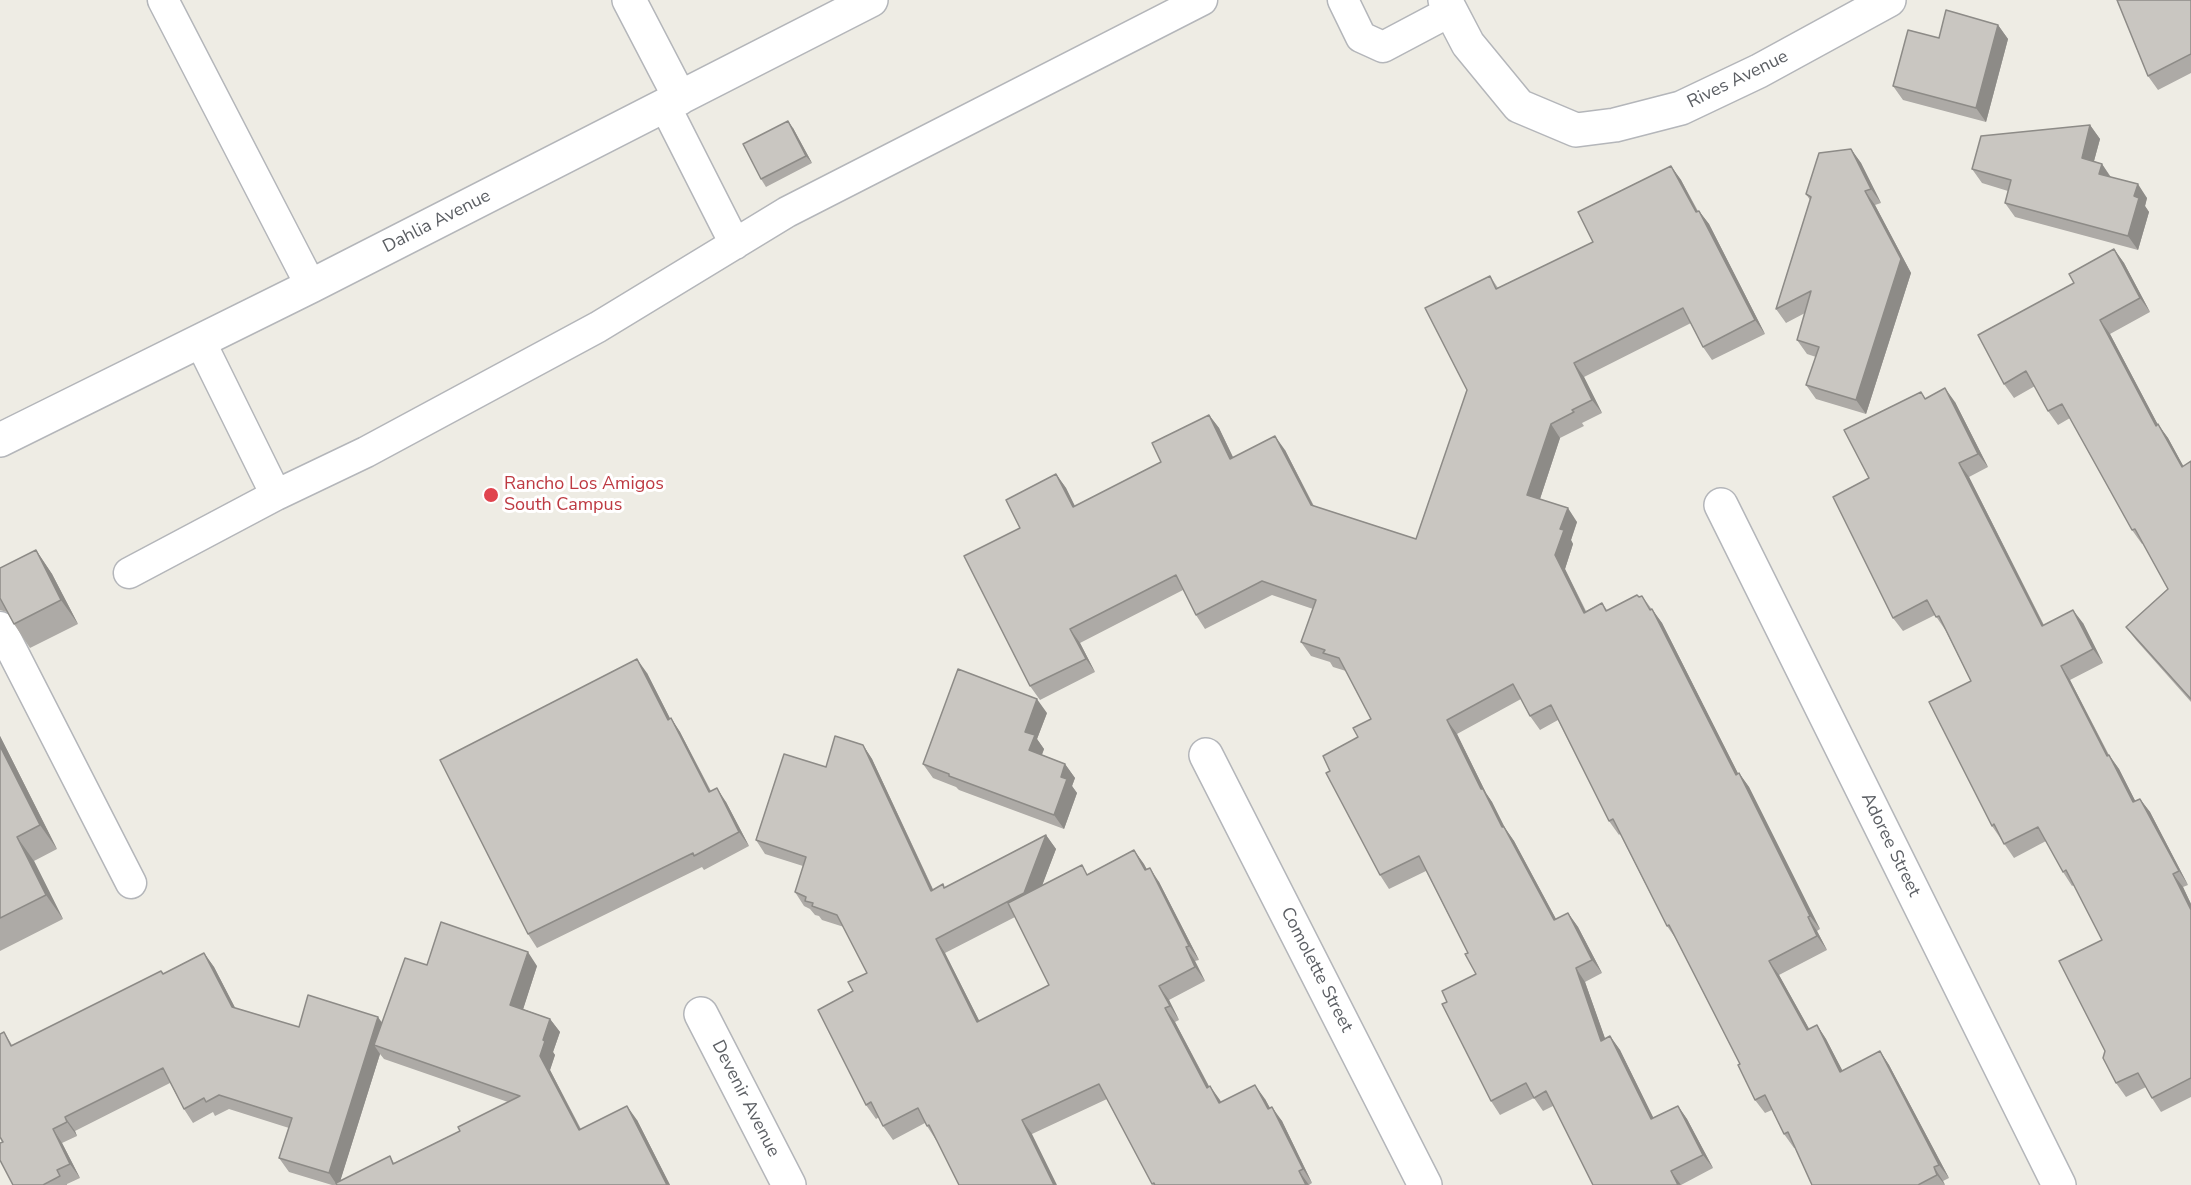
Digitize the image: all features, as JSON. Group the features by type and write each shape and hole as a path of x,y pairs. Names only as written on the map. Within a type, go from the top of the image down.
{"street":[{"path":"629,0 673,102"},
{"name":"Dahlia Avenue","path":"0,440 311,286 871,0"},
{"name":"Rives Avenue","path":"1448,5 1468,44 1519,106 1576,130 1615,125 1681,108 1759,71 1889,0"},
{"name":"Adoree Street","path":"1721,505 2059,1185"},
{"name":"Comolette Street","path":"1206,755 1425,1185"},
{"name":"Devenir Avenue","path":"701,1014 789,1185"}],"lane":[{"path":"163,0 311,286"},
{"path":"129,573 276,495 366,452 598,327 787,212 1202,0"},
{"path":"1343,0 1361,38 1383,47 1448,5"},
{"path":"673,102 735,244"},
{"path":"200,341 276,495"},
{"path":"0,627 131,883"}],"building":[{"path":"2117,0 2191,0 2191,54 2148,76"},
{"path":"1946,10 1998,25 1976,108 1893,86 1908,30 1939,38"},
{"path":"788,121 806,156 761,179 743,144"},
{"path":"2090,125 2082,158 2102,164 2099,174 2138,184 2134,196 2139,198 2128,236 2005,203 2011,180 1972,169 1981,136"},
{"path":"1851,149 1871,189 1865,191 1901,259 1856,400 1806,385 1819,347 1797,340 1811,291 1776,309 1811,197 1806,194 1819,153"},
{"path":"1671,166 1696,212 1699,211 1755,320 1703,347 1683,308 1574,363 1592,400 1551,424 1527,495 1568,508 1560,529 1564,530 1555,555 1584,613 1602,603 1606,611 1637,595 1642,596 1650,610 1652,609 1736,775 1739,773 1810,916 1808,917 1817,936 1769,961 1807,1030 1817,1025 1840,1072 1880,1051 1939,1165 1934,1167 1937,1175 1918,1185 1812,1185 1788,1132 1784,1134 1765,1095 1755,1100 1738,1065 1740,1064 1669,925 1667,926 1613,819 1609,821 1551,705 1530,716 1513,684 1447,720 1481,789 1554,920 1568,913 1592,960 1576,968 1601,1041 1610,1036 1651,1119 1678,1106 1703,1155 1671,1171 1678,1185 1593,1185 1546,1091 1534,1098 1526,1083 1491,1101 1442,1004 1447,1002 1442,991 1476,974 1465,954 1468,953 1419,856 1380,875 1326,773 1330,771 1323,756 1358,737 1353,728 1371,719 1339,658 1323,653 1325,650 1301,642 1316,600 1262,581 1196,615 1176,575 1070,629 1086,659 1030,686 964,556 1020,528 1006,500 1056,474 1073,507 1161,462 1152,443 1209,415 1230,459 1275,436 1311,505 1416,539 1467,390 1425,308 1490,276 1496,289 1593,242 1578,212"},
{"path":"2114,249 2140,298 2100,320 2156,426 2158,424 2182,467 2191,461 2191,699 2126,627 2168,589 2135,529 2132,530 2062,404 2048,411 2026,371 2004,384 1978,335 2074,283 2069,274"},
{"path":"1945,388 1978,454 1959,463 2042,626 2073,610 2093,649 2061,666 2133,802 2140,799 2179,871 2173,874 2191,910 2191,1078 2152,1098 2138,1073 2116,1083 2103,1058 2105,1051 2059,961 2102,940 2066,870 2063,872 2038,827 2004,844 1994,824 1992,826 1929,702 1971,681 1939,616 1936,617 1927,600 1893,618 1833,497 1869,478 1844,430 1921,392 1925,399"},
{"path":"36,550 61,600 14,624 0,598 0,568"},
{"path":"637,659 668,720 671,718 709,792 717,788 739,832 694,856 693,853 528,934 440,760"},
{"path":"958,669 1037,699 1025,732 1035,735 1029,750 1065,764 1061,777 1067,779 1054,815 923,764"},
{"path":"835,736 863,745 931,891 943,884 944,888 1046,835 1024,893 936,939 977,1022 1049,985 1008,903 1082,865 1087,875 1134,850 1145,870 1150,868 1189,946 1186,947 1195,967 1159,986 1170,1006 1165,1008 1207,1088 1210,1086 1219,1103 1255,1085 1268,1109 1272,1107 1303,1169 1299,1171 1306,1185 1152,1184 1099,1084 1022,1120 1054,1185 959,1185 918,1108 883,1126 871,1102 866,1105 818,1010 853,991 848,982 867,973 837,915 812,906 813,903 805,901 806,897 795,892 806,857 756,840 784,754 826,767"},
{"path":"0,746 40,825 17,837 46,895 0,918"},
{"path":"441,922 528,952 510,1005 550,1019 540,1056 579,1130 627,1106 667,1185 337,1185 336,1183 390,1156 393,1164 460,1131 458,1127 520,1096 374,1045 405,958 427,965"},
{"path":"204,953 232,1007 299,1027 308,995 378,1017 329,1173 279,1158 292,1118 219,1095 206,1102 204,1098 184,1109 163,1068 65,1117 67,1122 53,1129 70,1164 57,1170 60,1176 43,1185 13,1185 0,1160 0,1143 3,1142 0,1137 0,1034 4,1032 11,1046 161,971 163,974"}],"place":[{"name":"Rancho Los Amigos South Campus","path":"491,495"}]}
